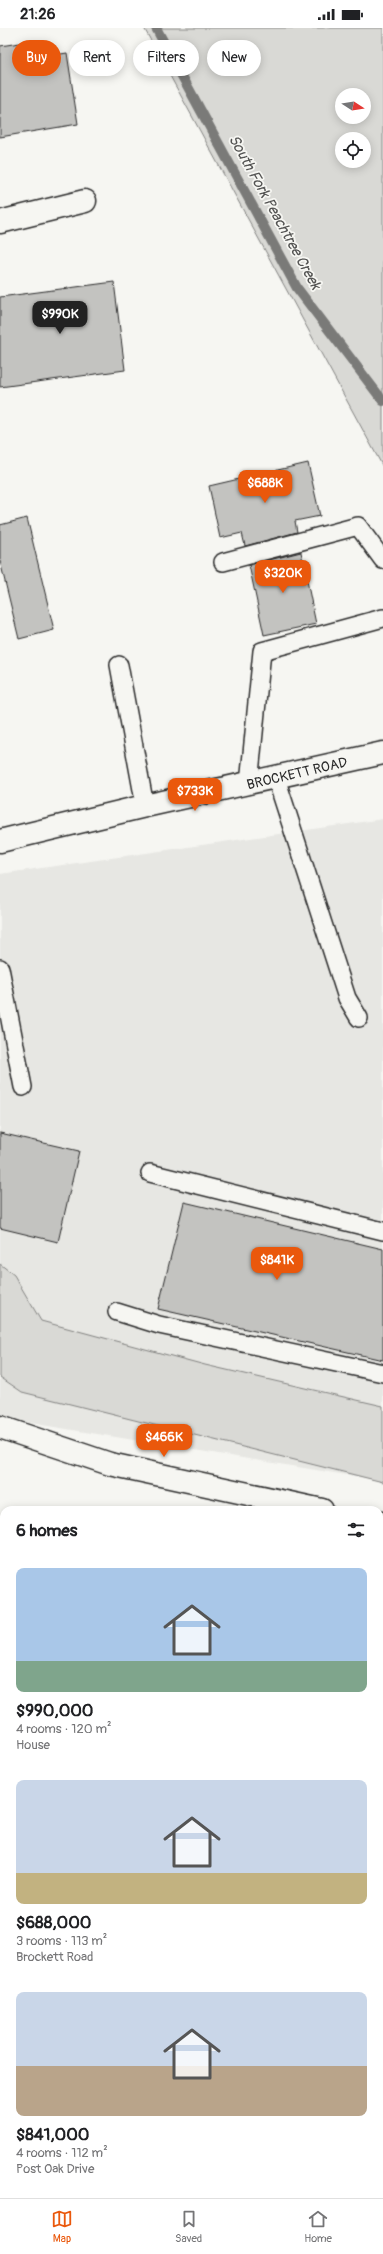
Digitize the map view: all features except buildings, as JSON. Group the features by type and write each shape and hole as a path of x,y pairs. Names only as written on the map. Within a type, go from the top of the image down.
{"street":[{"path":"0,222 85,202"},
{"name":"BROCKETT ROAD","path":"0,841 145,806 383,753"},
{"path":"0,1427 110,1464 304,1506"}],"lane":[{"path":"223,562 358,526 383,560"},
{"path":"249,784 262,651 383,618"},
{"path":"119,665 145,806"},
{"path":"276,778 347,998 359,1018"},
{"path":"0,968 23,1087"},
{"path":"150,1173 383,1231"},
{"path":"117,1312 159,1325 383,1373"}],"shaded area":[{"path":"144,28 383,28 383,467 170,76 199,76 199,40 151,40"},
{"path":"383,819 383,1481 0,1418 0,874"},
{"path":"0,1264 14,1275 41,1321 205,1365 383,1406 383,1482 22,1392 0,1377"}],"waterway":[{"name":"South Fork Peachtree Creek","path":"156,28 297,288 383,401"}]}
